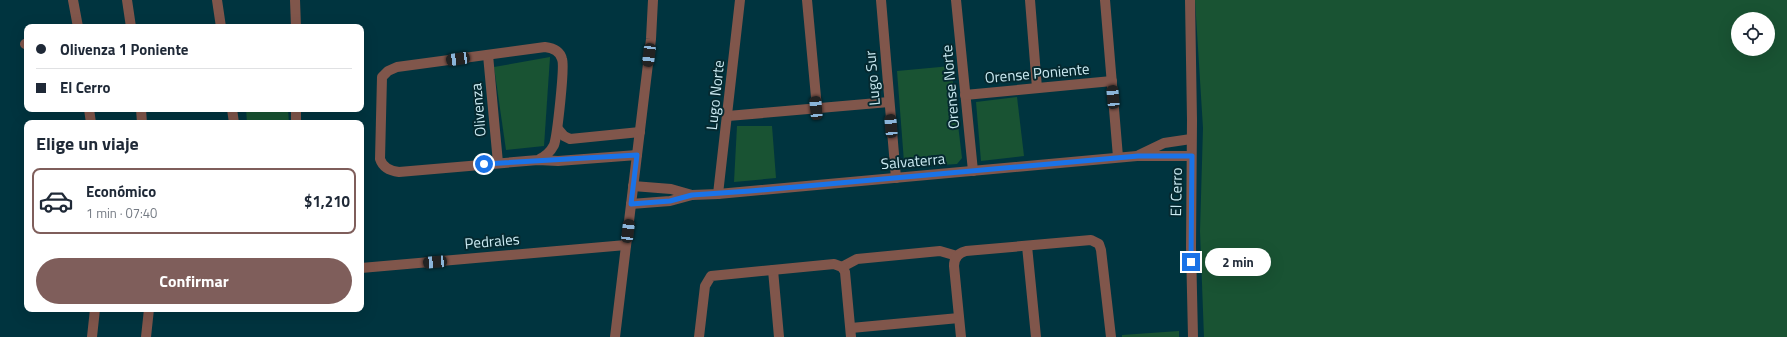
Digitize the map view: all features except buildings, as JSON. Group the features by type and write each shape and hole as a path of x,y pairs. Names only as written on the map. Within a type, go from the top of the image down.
{"street":[{"path":"74,0 78,24"},
{"path":"127,0 131,24"},
{"path":"216,0 220,24"},
{"path":"296,0 296,24"},
{"path":"615,337 651,39 653,0"},
{"name":"Lugo Norte","path":"718,194 740,0"},
{"path":"807,0 816,108"},
{"name":"Lugo Sur","path":"881,0 896,178"},
{"name":"Orense Norte","path":"956,0 973,171"},
{"path":"1030,0 1037,88"},
{"path":"1105,0 1118,157"},
{"name":"El Cerro","path":"1190,0 1193,337"},
{"path":"538,160 551,150 558,129 557,119 564,65 558,51 545,47 397,67 390,69 384,75 381,83 380,159 387,169 399,172 538,160 558,161 637,155"},
{"name":"Olivenza","path":"488,55 498,163"},
{"name":"Orense Poniente","path":"965,95 1112,81"},
{"path":"728,116 889,102"},
{"path":"558,129 564,136 570,139 640,132"},
{"name":"Salvaterra","path":"1138,156 1164,143 1192,139"},
{"name":"Salvaterra","path":"631,204 670,201 692,195 718,194 1118,157 1192,156"},
{"name":"Salvaterra","path":"633,186 671,189 692,195"},
{"path":"961,337 954,266 957,256 966,251 1091,240 1096,242 1101,250 1111,337"},
{"name":"Pedrales","path":"364,268 626,245"},
{"path":"1027,246 1036,337"},
{"path":"842,267 857,259 940,251 957,256"},
{"path":"699,337 705,286 709,278 715,275 834,264 842,267 846,272 851,333 959,318"},
{"path":"773,270 779,337"},
{"path":"92,337 95,312"},
{"path":"146,337 149,312"}],"green space":[{"path":"1195,0 1787,0 1787,337 1204,337 1200,231 1203,128"},
{"path":"550,57 544,146 506,150 494,67"},
{"path":"951,66 962,158 957,164 908,167 904,162 897,71"},
{"path":"1017,97 1024,156 981,161 976,102"},
{"path":"246,112 288,112 289,120 247,120"},
{"path":"737,126 772,126 776,178 734,182"},
{"path":"1179,331 1179,337 1122,337 1122,335"}],"route":[{"path":"484,164 538,160 558,161 637,155 631,204 670,201 692,195 718,194 1138,156 1192,156 1190,213 1191,262"}]}
